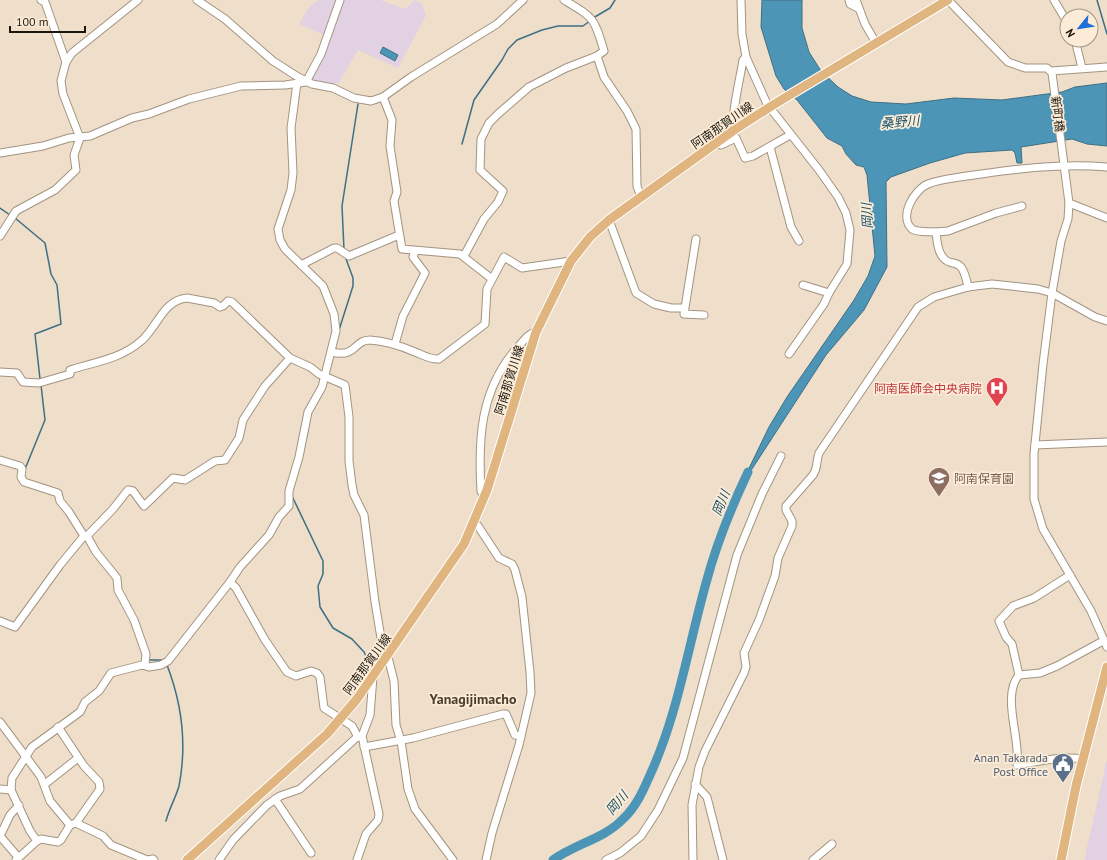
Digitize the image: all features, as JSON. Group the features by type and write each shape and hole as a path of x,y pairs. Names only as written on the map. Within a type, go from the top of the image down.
{"main road":[{"name":"阿南那賀川線","path":"187,860 327,734 342,718 373,677 457,555 474,522 484,497 536,332 571,262 590,237 609,220 734,130 948,0"},
{"path":"1061,860 1083,759 1105,686 1107,667"}],"street":[{"path":"41,0 45,2 66,62"},
{"path":"0,236 16,211 55,190 76,170 74,155 80,138 63,94 61,81 62,69 72,53 138,0"},
{"path":"306,82 321,54 340,0"},
{"path":"0,153 43,146 69,138 80,138 202,95 240,86 306,82 333,88 354,98 371,101 383,97 411,77 497,24 523,0"},
{"path":"464,256 484,219 498,202 503,191 480,170 481,139 489,123 529,87 566,68 597,56 604,51 594,20 564,0"},
{"path":"741,0 742,34 746,57 790,135 819,170 846,213 850,230 848,260 842,273 824,304 789,354"},
{"path":"849,0 850,4 858,8"},
{"path":"856,0 873,45"},
{"path":"948,0 1008,62 1025,68 1047,68 1052,74 1082,68 1107,67"},
{"path":"202,1 273,61 306,82"},
{"path":"1076,48 1082,68"},
{"path":"597,56 604,77 627,111 636,129 637,186 641,197"},
{"path":"734,130 732,126 744,60 746,57"},
{"name":"新町橋","path":"1052,74 1069,203 1068,219 1061,242 1052,293 1042,364 1035,445 1033,492 1039,520 1091,611 1107,648"},
{"path":"37,841 30,831 11,790 12,778 25,756 42,738 80,712 84,702 99,691 111,673 145,665 149,667 168,661 240,567 268,535 279,517 290,506 289,491 299,458 308,412 326,377 333,353 336,331 336,323 324,286 285,249 280,240 278,229 291,190 293,173 291,128 297,83"},
{"path":"383,97 392,120 390,146 397,192 394,201 402,250 460,254 492,279"},
{"path":"716,143 720,145 736,138 745,158 770,147 790,135"},
{"path":"770,147 791,227 799,241"},
{"path":"1022,206 996,213 948,231 936,232 913,230 908,219 909,205 913,196 928,184 988,173 1064,165 1107,167"},
{"path":"1069,203 1107,218"},
{"path":"609,220 636,293 654,304 671,308 684,308"},
{"path":"936,232 941,256 945,260 962,266 968,287"},
{"path":"300,264 334,248 337,248 348,256 399,235"},
{"path":"696,238 684,314 704,315"},
{"path":"395,344 404,316 425,273 412,257 415,251"},
{"path":"333,353 345,354 364,341 369,340 395,344 439,360 467,336 485,324 485,295 504,257 522,268 571,262"},
{"path":"693,860 691,830 695,784 705,751 744,673 746,667 744,653 759,620 775,576 778,558 792,526 791,518 786,510 787,502 816,471 819,453 920,306 946,292 992,284 1038,289 1052,293 1107,321"},
{"path":"803,285 829,293"},
{"path":"0,372 17,373 23,382 39,382 70,374 70,370 119,356 142,341 153,329 157,319 165,310 183,298 187,298 214,303 220,307 228,301 232,302 290,358 345,385 352,485 354,495 364,515 375,602 383,650 387,657 394,681 396,725 401,741 412,802 453,860"},
{"path":"484,497 481,491 480,448 482,423 489,394 513,353 525,339 532,333 536,332"},
{"path":"0,621 15,627 60,565 128,490 133,491 144,506 173,478 185,480 215,461 225,460 238,438 243,420 265,386 290,358"},
{"path":"1035,445 1107,442"},
{"path":"606,860 620,853 641,836 658,810 683,758 737,555 762,494 781,456"},
{"path":"0,460 20,466 22,469 21,477 24,482 58,493 60,501 96,552 117,578 119,594 134,620 146,654 145,665"},
{"path":"474,522 499,558 512,564 522,598 531,693 519,745 492,833 486,860"},
{"path":"1070,575 1034,598 1013,606 999,621 1006,637 1012,644 1018,675 1012,686 1012,703 1017,745 1016,765 1036,761 1075,758 1083,759"},
{"path":"230,582 236,588 265,640 286,672 296,676 311,671 317,673 320,677 324,708 342,718 352,726 360,736 380,814 378,820 366,834 357,860"},
{"path":"1018,675 1040,673 1057,666 1103,641"},
{"path":"219,860 233,840 275,799 300,789 360,736 370,715 373,677"},
{"path":"364,747 401,741 503,714 506,714 515,735 521,736"},
{"path":"0,722 45,784 50,801 73,824 103,836 111,845 148,860 153,858 154,860"},
{"path":"19,805 10,815 0,836 17,859 37,841 42,839 58,842 61,840 100,789 99,782 78,758 58,727"},
{"path":"45,784 78,758"},
{"path":"695,784 707,797 723,860"},
{"path":"0,789 11,790"},
{"path":"275,799 311,853"},
{"path":"813,860 832,844"}],"shaded area":[{"path":"319,0 338,0 324,35 299,24 310,6"},
{"path":"343,0 380,0 405,9 415,0 422,4 426,15 398,68 358,50 338,84 311,80"},
{"path":"1107,760 1107,860 1085,860 1086,852"}],"water":[{"name":"桑野川","path":"762,0 802,0 802,28 809,52 821,71 838,87 852,96 871,102 906,104 954,98 1002,100 1062,92 1075,87 1107,83 1107,146 1087,144 1072,139 1021,147 1022,163 1017,163 1015,153 1012,150 965,153 930,163 891,177 886,182 887,267 864,310 826,355 739,489 769,427 787,397 854,300 868,276 875,256 867,175 864,167 856,165 846,154 842,146 827,138 797,100 784,89 776,76 761,27"},
{"path":"383,47 398,55 395,61 380,53"}],"waterway":[{"path":"593,18 610,8 615,0"},
{"path":"1097,0 1107,34"},
{"path":"462,144 474,100 508,49 517,40 542,30 558,26 583,26 590,21"},
{"path":"344,250 342,206 358,104"},
{"path":"0,208 10,215"},
{"path":"15,218 45,243 51,274 57,285 61,324 35,334 40,379"},
{"path":"339,330 353,286 353,278 345,256"},
{"path":"25,469 45,420 41,385"},
{"path":"307,436 309,422"},
{"name":"岡川","path":"553,860 562,854 598,837 615,826 632,809 642,793 660,752 668,728 714,555 748,472"},
{"path":"292,496 323,561 323,574 318,586 320,607 333,628 352,639 364,652 367,658 370,673"},
{"path":"150,660 165,660"},
{"path":"166,821 179,786 183,755 182,725 176,695 167,665"},
{"path":"360,733 364,722"}],"place":[{"name":"阿南医師会中央病院","path":"997,408"},
{"name":"阿南保育園","path":"939,498"},
{"name":"Anan Takarada Post Office","path":"1063,784"}],"district":[{"name":"Yanagijimacho","path":"473,699"}]}
